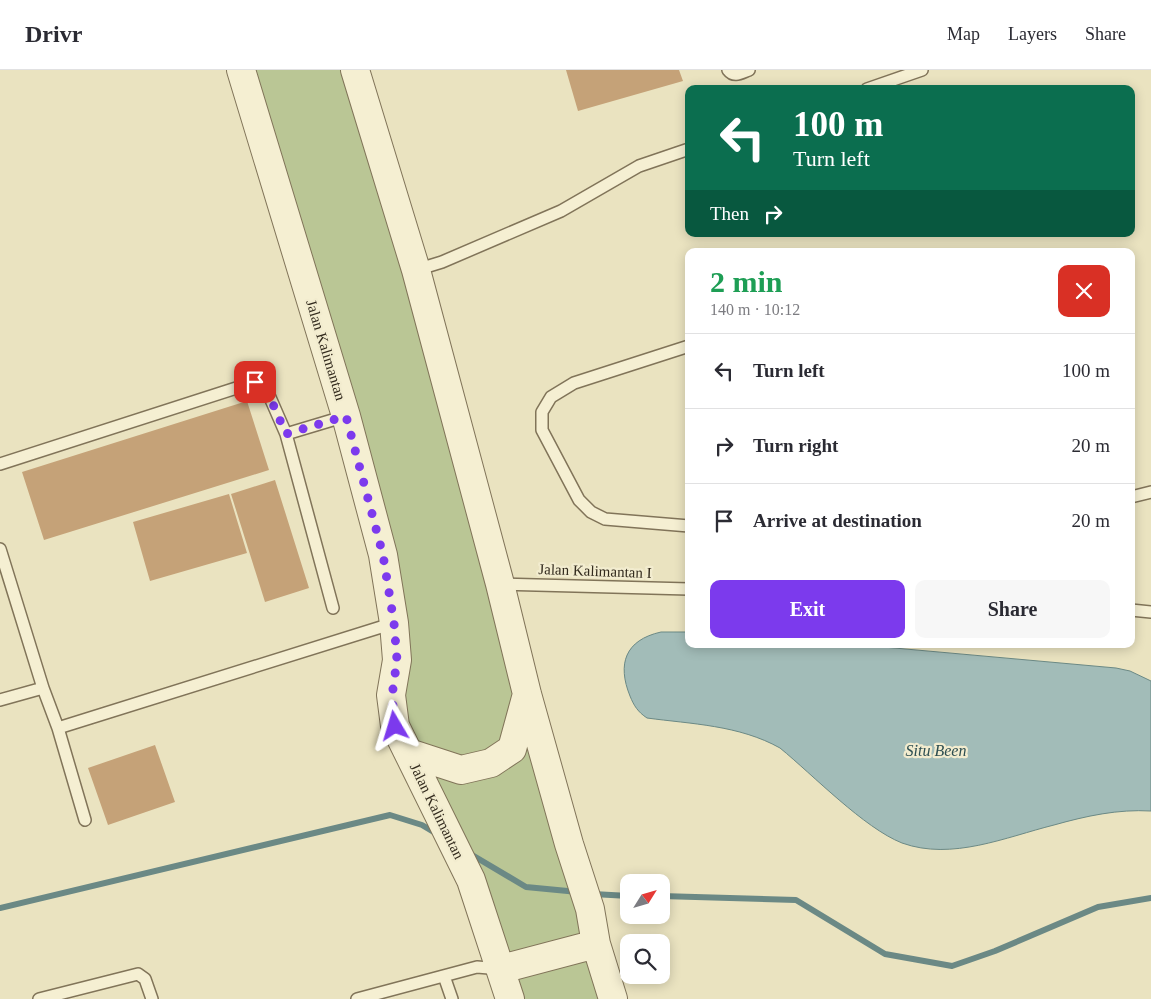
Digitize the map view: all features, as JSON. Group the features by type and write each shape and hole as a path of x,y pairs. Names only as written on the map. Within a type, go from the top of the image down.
{"street":[{"name":"Jalan Kalimantan","path":"241,70 346,416 383,555 394,623 397,660 392,696 392,712 395,726 471,880 510,999"},
{"path":"355,70 416,270 500,584 527,694 569,844 590,909 596,944 613,999"},
{"path":"409,753 461,770 491,763 512,748 527,694"},
{"path":"501,969 596,944"}],"lane":[{"path":"728,70 731,74 737,75 749,70"},
{"path":"879,85 922,70"},
{"path":"416,270 442,262 561,211 639,166 685,150"},
{"path":"685,347 574,382 560,389 551,397 542,412 542,430 579,500 591,512 605,519 685,526"},
{"path":"0,464 255,382 265,386 286,434 333,608"},
{"path":"286,434 346,416"},
{"path":"1135,496 1151,492"},
{"path":"0,550 43,688 58,728 85,820"},
{"name":"Jalan Kalimantan I","path":"500,584 685,589"},
{"path":"1135,610 1151,612"},
{"path":"58,728 394,623"},
{"path":"0,700 43,688"},
{"path":"357,999 477,967 501,969"},
{"path":"38,999 138,974 144,979 152,999"},
{"path":"444,976 452,999"}],"green space":[{"path":"241,70 348,70 613,999 510,999 409,753 397,660"}],"water":[{"name":"Situ Been","path":"661,632 685,632 685,648 894,648 1116,668 1130,671 1151,681 1151,811 1126,811 1090,816 998,841 959,848 921,848 902,843 872,826 839,800 780,748 764,740 732,730 647,718 633,703 624,674 627,655 632,647 649,636"}],"building":[{"path":"566,70 679,70 683,81 578,111"},
{"path":"247,401 269,470 44,540 22,472"},
{"path":"275,480 309,588 265,602 231,494"},
{"path":"229,494 247,553 150,581 133,522"},
{"path":"155,745 175,802 108,825 88,768"}],"waterway":[{"path":"0,908 390,815 422,825 437,834"},
{"path":"467,852 526,887 578,892"},
{"path":"593,894 620,896"},
{"path":"670,896 796,900 885,954 952,966 995,951 1098,907 1151,898"}],"route":[{"path":"255,382 265,386 286,434 346,416 383,555 394,623 397,660 392,696 392,712 395,726"}]}
